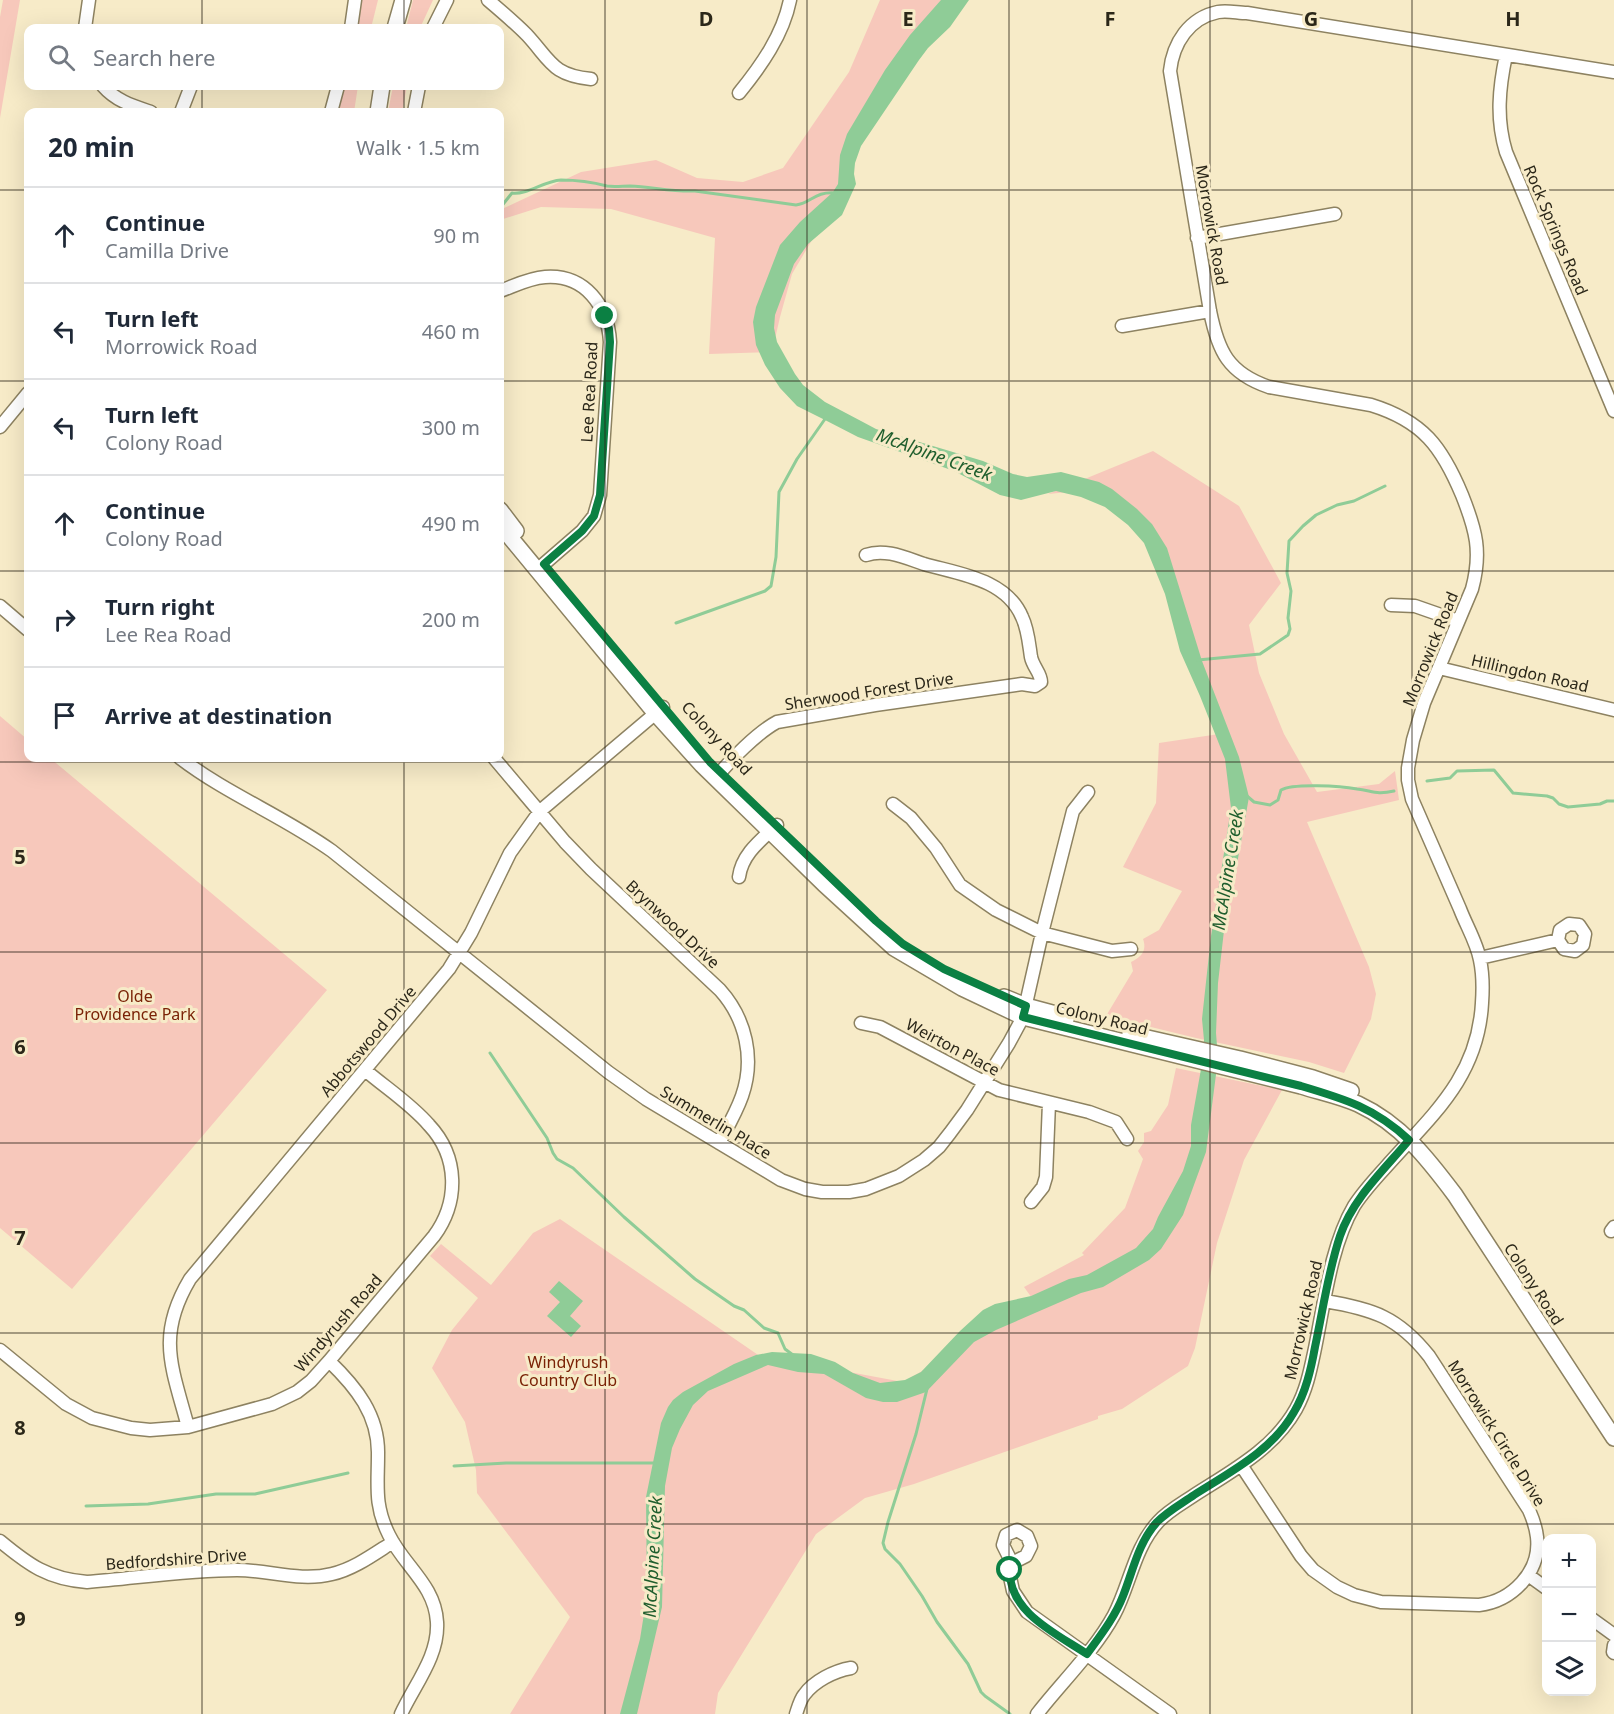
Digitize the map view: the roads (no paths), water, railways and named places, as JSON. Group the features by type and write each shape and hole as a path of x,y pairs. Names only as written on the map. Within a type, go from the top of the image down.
{"main road":[{"path":"388,24 395,0"},
{"path":"396,24 403,0"},
{"path":"370,108 372,90"},
{"path":"379,108 381,90"},
{"name":"Colony Road","path":"504,516 540,567"},
{"name":"Colony Road","path":"504,529 540,567 702,765 718,775 773,828 824,884 894,948 962,988 1024,1011 1161,1046 1301,1086 1358,1099 1375,1114 1436,1155 1464,1191 1614,1421"},
{"name":"Colony Road","path":"1412,1137 1455,1195 1614,1438"}],"street":[{"path":"86,24 89,0"},
{"path":"352,24 355,0"},
{"path":"435,24 447,0"},
{"path":"488,0 525,34 558,70 568,75 591,79"},
{"path":"739,93 778,36 789,0"},
{"name":"Morrowick Road","path":"1037,1714 1087,1654 1113,1618 1141,1547 1158,1522 1169,1512 1267,1446 1281,1431 1298,1406 1309,1378 1341,1234 1349,1216 1369,1186 1455,1087 1469,1062 1476,1041 1482,1005 1480,958 1412,799 1408,780 1411,747 1424,703 1475,576 1478,555 1472,521 1452,470 1442,453 1421,430 1384,409 1371,405 1256,383 1233,367 1218,345 1197,238 1170,71 1171,58 1176,45 1188,28 1198,20 1218,12 1247,14 1614,72"},
{"name":"Rock Springs Road","path":"1506,55 1499,91 1500,128 1506,152 1614,411"},
{"path":"108,90 125,103 139,108"},
{"path":"182,108 189,90"},
{"path":"332,108 337,90"},
{"path":"415,108 418,90"},
{"path":"1197,238 1335,214"},
{"name":"Lee Rea Road","path":"504,290 543,277 569,280 590,293 599,303 609,329 600,495 594,516 582,531 540,567"},
{"path":"1122,326 1210,311"},
{"path":"0,427 24,398"},
{"name":"Sherwood Forest Drive","path":"718,775 768,727 777,722 999,687 1022,684 1035,686 1041,682 1041,676 1032,661 1023,618 1002,591 991,584 888,553 866,555"},
{"path":"1391,605 1415,606 1458,621"},
{"path":"0,606 24,627"},
{"name":"Hillingdon Road","path":"1439,668 1614,710"},
{"name":"Abbotswood Drive","path":"188,1427 169,1352 171,1323 190,1279 442,978 471,933 510,853 540,811 660,711"},
{"name":"Summerlin Place","path":"185,762 230,792 290,824 318,842 608,1072 646,1098 782,1180 805,1189 831,1192 866,1189 899,1176 939,1147 967,1110 1009,1043 1024,1011 1074,811 1088,792"},
{"name":"Brynwood Drive","path":"497,762 591,869 720,990 734,1009 746,1038 748,1070 742,1097 719,1143"},
{"path":"893,804 911,818 936,848 960,885 996,910 1042,933 1112,951 1131,949"},
{"path":"739,877 744,860 773,828"},
{"path":"1480,958 1558,940"},
{"name":"Weirton Place","path":"861,1023 880,1027 999,1090 1089,1112 1116,1122 1126,1139"},
{"name":"Windyrush Road","path":"0,1350 66,1404 92,1418 140,1429 188,1427 282,1400 297,1392 311,1381 329,1361 439,1229 449,1208 453,1178 449,1158 439,1137 421,1117 365,1070"},
{"path":"1031,1202 1043,1187 1046,1176 1049,1103"},
{"name":"Morrowick Circle Drive","path":"1241,1465 1301,1556 1313,1570 1327,1581 1354,1595 1388,1603 1479,1605 1505,1597 1516,1589 1528,1575 1538,1545 1535,1525 1529,1510 1429,1356 1418,1342 1386,1318 1362,1308 1325,1301"},
{"path":"329,1361 355,1387 364,1400 374,1423 378,1438 377,1488 382,1518 393,1542 424,1584 435,1607 437,1621 434,1648 401,1714"},
{"name":"Bedfordshire Drive","path":"0,1541 30,1565 46,1574 87,1582 236,1570 294,1576 322,1576 343,1571 393,1542"},
{"path":"1012,1563 1010,1577 1013,1591 1027,1612 1170,1714"},
{"path":"1528,1575 1542,1585"},
{"path":"1596,1622 1614,1635"},
{"path":"1614,1644 1614,1653"},
{"path":"796,1714 803,1696 816,1684 826,1676 851,1668"}],"water":[{"name":"McAlpine Creek","path":"941,0 969,0 950,27 919,60 861,146 855,163 856,184 842,215 808,244 794,264 775,315 774,328 777,342 803,385 825,402 876,429 983,461 1013,474 1027,477 1061,472 1099,482 1112,489 1137,509 1152,524 1167,548 1202,661 1239,757 1249,797 1226,913 1218,983 1216,1033 1218,1059 1206,1152 1183,1215 1161,1249 1149,1260 1103,1287 1081,1293 974,1342 926,1392 897,1402 883,1402 866,1398 824,1374 798,1372 768,1365 708,1391 693,1405 672,1448 665,1486 662,1607 637,1714 620,1714 640,1639 647,1595 646,1497 661,1423 673,1400 683,1392 734,1364 756,1355 772,1352 811,1354 835,1362 853,1373 880,1383 905,1380 921,1372 983,1310 995,1304 1031,1296 1069,1279 1087,1275 1136,1248 1153,1229 1183,1171 1191,1146 1191,1125 1203,1058 1202,1019 1211,936 1231,808 1225,759 1180,651 1165,594 1144,543 1128,525 1105,507 1081,497 1056,491 1021,500 1000,495 954,471 858,437 797,406 780,388 765,365 756,345 753,322 756,307 780,245 800,222 833,192 838,184 840,155 847,134 885,70 910,35"},
{"path":"559,1281 583,1301 570,1316 581,1326 571,1337 547,1316 560,1302 549,1292"}],"waterway":[{"path":"504,203 512,193 524,192 561,180 610,186 695,191 796,205 818,195 836,193"},
{"path":"676,623 765,591 771,586 776,557 779,492 797,459 825,419"},
{"path":"1198,660 1260,654 1288,635 1291,591 1287,573 1289,541 1316,515 1337,505 1354,501 1385,486"},
{"path":"1427,781 1450,778 1457,771 1494,770 1513,793 1547,796 1568,807 1614,801"},
{"path":"1247,796 1254,802 1270,805 1278,800 1281,790 1296,786 1340,787 1379,793 1394,791"},
{"path":"490,1053 547,1138 557,1159 573,1168 624,1217 695,1279 734,1306 744,1310 764,1328 778,1333 785,1349 793,1355"},
{"path":"927,1389 883,1543 885,1549 900,1564 937,1622 968,1664 981,1692 1010,1714"},
{"path":"454,1466 506,1463 654,1463"},
{"path":"86,1506 148,1504 216,1494 255,1494 348,1473"}],"park label":[{"name":"Olde Providence Park","path":"135,1005"},
{"name":"Windyrush Country Club","path":"568,1371"}]}
